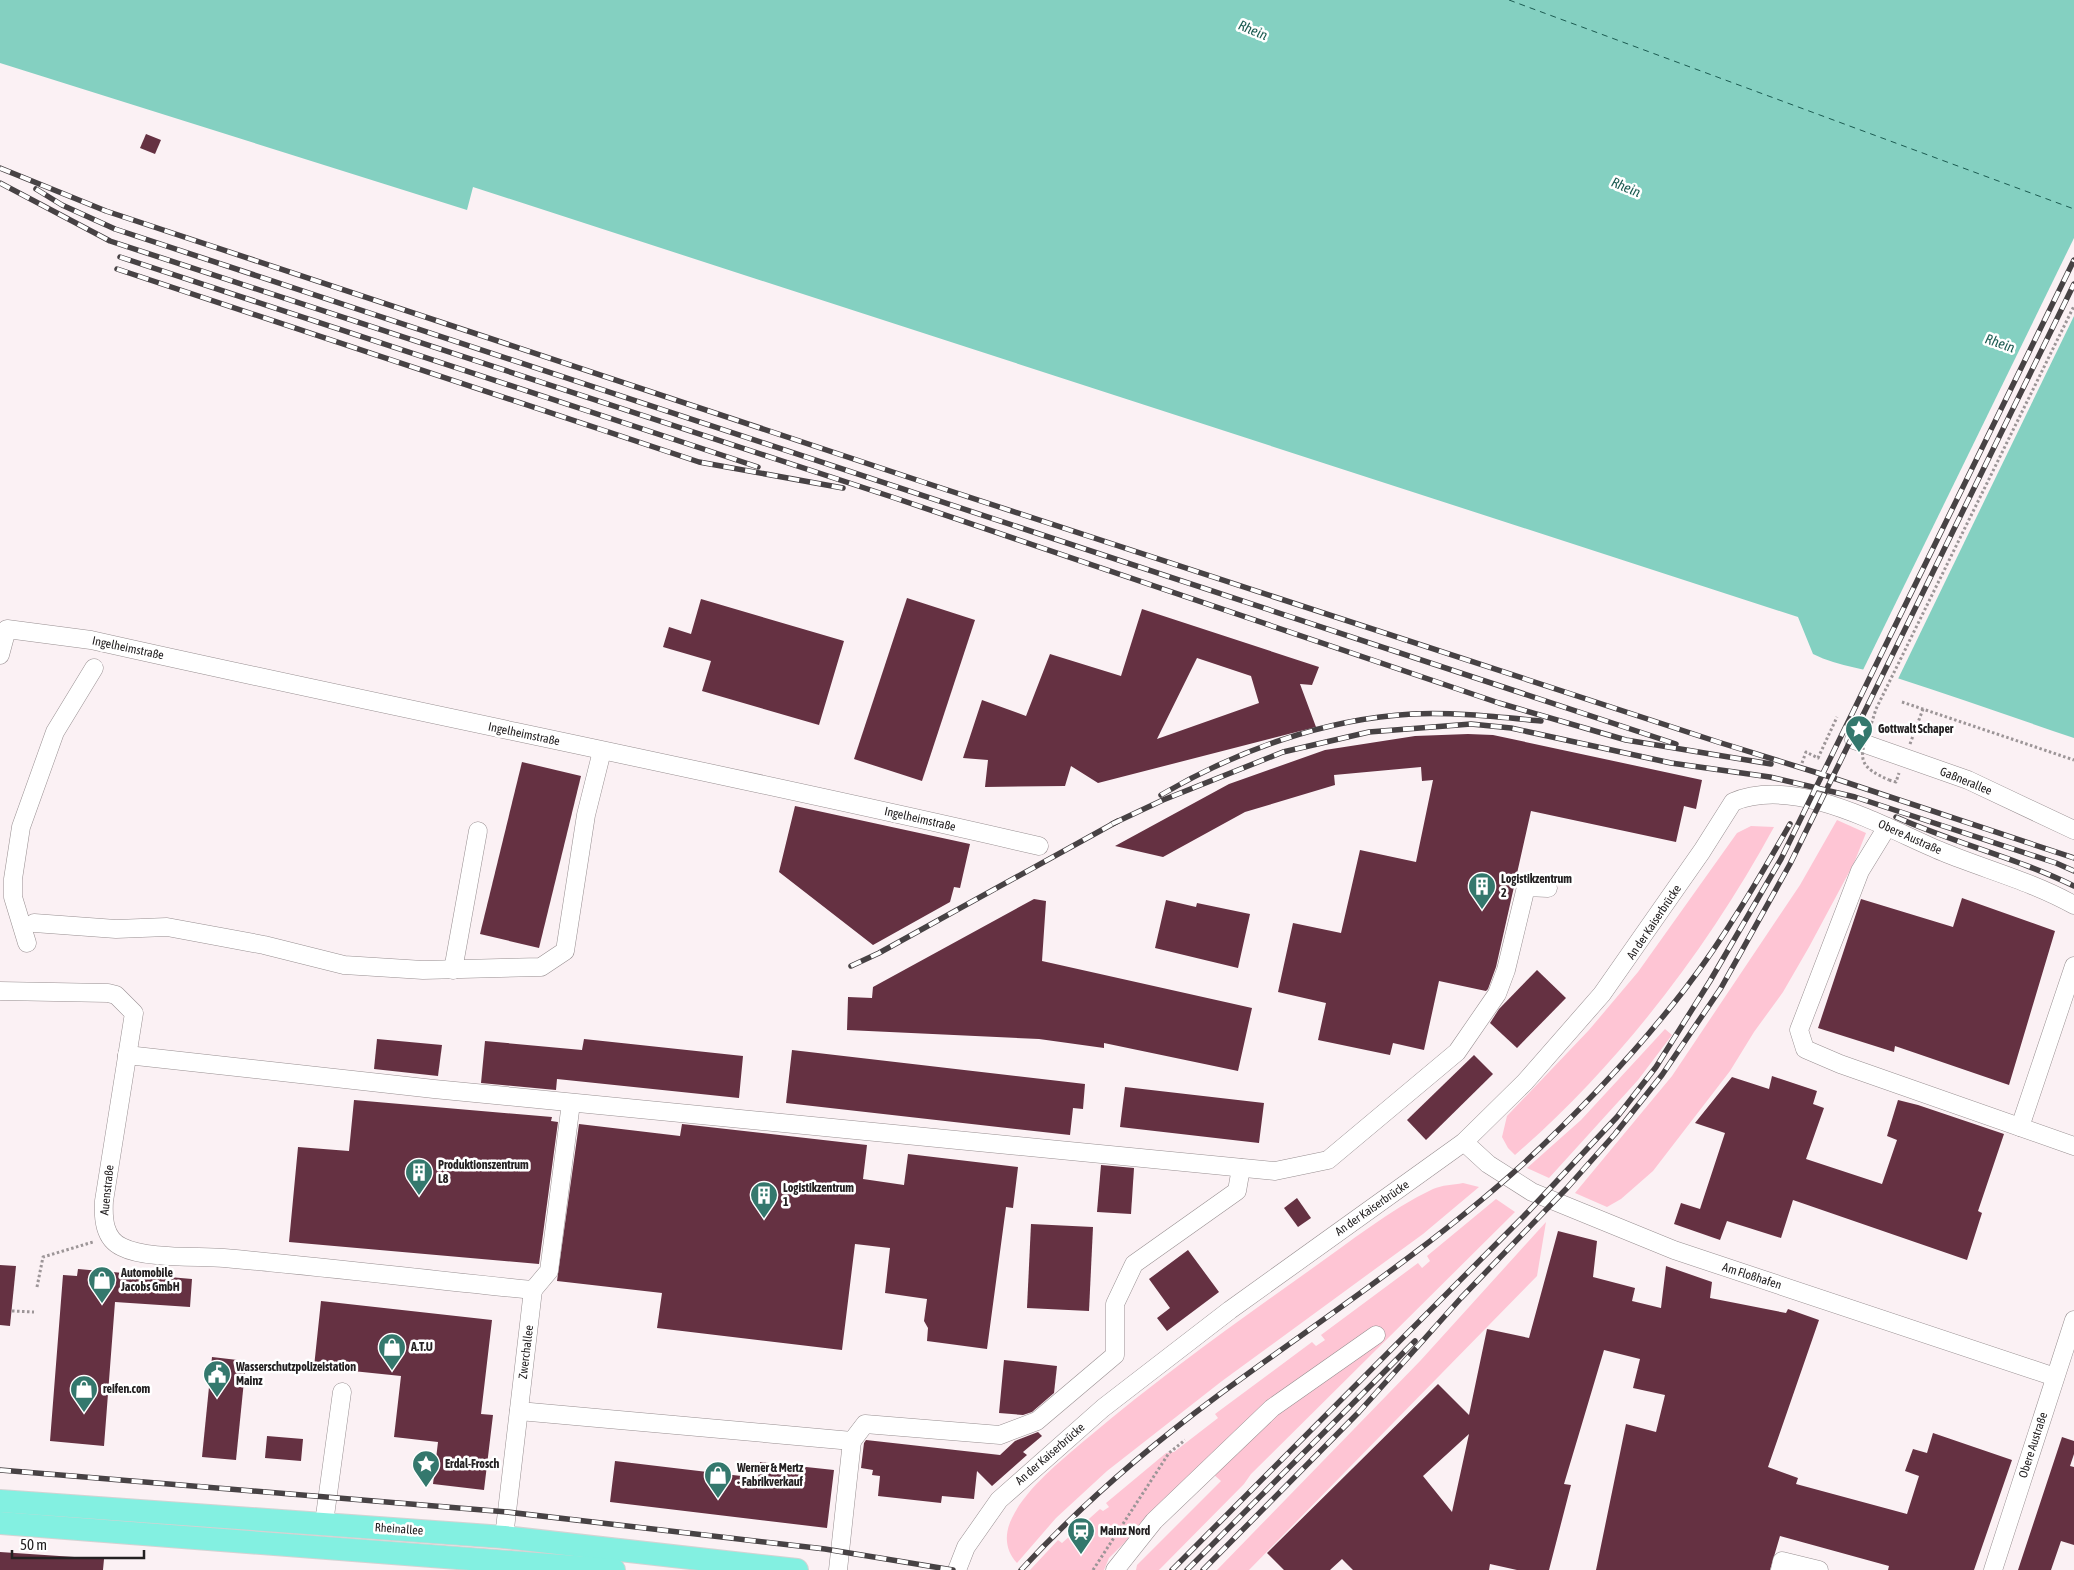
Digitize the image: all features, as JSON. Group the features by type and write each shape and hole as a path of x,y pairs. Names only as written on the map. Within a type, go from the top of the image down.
{"main road":[{"name":"Rheinallee","path":"0,1501 504,1537 797,1570"},
{"name":"Rheinallee","path":"0,1523 450,1556 502,1565 614,1570"},
{"name":"Zwerchallee","path":"502,1565 504,1537"},
{"path":"450,1556 468,1570"}],"street":[{"name":"Ingelheimstraße","path":"0,656 7,629 91,640 602,751 824,796 1039,846"},
{"path":"27,943 13,897 13,879 21,826 56,732 94,668"},
{"name":"Gaßnerallee","path":"1854,740 1968,780 2074,830"},
{"path":"34,923 116,929 167,927 264,945 344,965 423,970 541,967 565,951 577,885 586,815 602,751"},
{"name":"Obere Austraße","path":"1740,799 1767,795 1801,799 1849,810 1942,852 2054,894 2074,905"},
{"name":"An der Kaiserbrücke","path":"957,1570 966,1547 999,1500 1104,1408 1230,1310 1464,1142 1525,1082 1602,994 1702,851 1728,808 1733,802 1740,799"},
{"path":"1887,826 1860,871 1799,1030 1805,1049 1840,1064 2074,1146"},
{"path":"453,970 478,831"},
{"path":"127,1055 571,1102 1275,1171 1328,1160 1457,1052 1497,994 1506,970 1526,887 1548,888"},
{"path":"2020,1128 2074,966"},
{"name":"Auenstraße","path":"0,991 116,995 134,1013 104,1201 105,1226 111,1237"},
{"path":"111,1237 121,1247 140,1252 222,1258 533,1290 549,1271 571,1102"},
{"name":"Am Floßhafen","path":"1464,1142 1488,1164 1532,1192 1674,1250 2055,1377"},
{"path":"838,1570 852,1441 865,1424 1000,1435 1037,1421 1115,1355 1115,1304 1134,1264 1237,1191 1241,1168"},
{"name":"Zwerchallee","path":"504,1537 533,1290"},
{"name":"Obere Austraße","path":"1993,1570 2074,1320"},
{"path":"1115,1570 1154,1522 1272,1408 1376,1335"},
{"path":"324,1523 342,1392"},
{"path":"519,1411 852,1441"},
{"path":"1780,1570 1782,1561 1819,1570"}],"path":[{"path":"1898,777 1896,782 1873,773 1863,761 1862,752 1876,709 2074,306"},
{"path":"1902,702 2074,760"},
{"path":"1918,723 1923,709"},
{"path":"1802,763 1806,752 1818,758 1837,717"},
{"path":"37,1287 42,1257 111,1237"},
{"path":"12,1311 34,1312"},
{"path":"1093,1570 1169,1453 1185,1440"}],"shaded area":[{"path":"1837,820 1866,833 1854,863 1783,992 1754,1032 1730,1071 1653,1171 1621,1199 1607,1207 1575,1193 1672,1076 1800,885"},
{"path":"1751,826 1774,827 1721,916 1691,960 1659,1003 1590,1083 1515,1155 1508,1148 1502,1137 1507,1116 1589,1030 1638,972 1737,833"},
{"path":"1665,1029 1672,1035 1638,1080 1549,1178 1527,1168 1581,1120"},
{"path":"1463,1183 1479,1187 1423,1234 1222,1381 1107,1471 1056,1518 1017,1563 1008,1547 1009,1524 1026,1496 1046,1474 1069,1454 1116,1414 1198,1351 1370,1227 1433,1189"},
{"path":"1496,1199 1515,1212 1251,1474 1244,1484 1159,1570 1136,1570 1137,1565 1221,1481 1203,1465 1109,1558 1104,1570 1030,1570 1058,1540 1062,1543 1100,1509 1103,1511 1109,1507 1106,1503 1166,1453 1174,1452 1218,1418 1215,1414 1312,1342 1316,1346 1325,1340 1321,1335 1418,1263 1422,1268 1430,1261 1427,1256"},
{"path":"1546,1222 1537,1276 1249,1570 1217,1570 1421,1360"}],"water":[{"name":"Rhein","path":"0,0 2074,0 2074,738 1897,678 1844,665 1813,654 1798,617 473,187 467,210 0,63"}],"pier":[{"path":"2074,238 2074,316 1897,681 1863,670"}],"building":[{"path":"146,134 161,140 155,154 140,148"},
{"path":"907,598 975,620 922,781 854,759"},
{"path":"701,599 844,641 819,725 702,691 711,661 663,647 669,627 691,634"},
{"path":"1142,609 1319,667 1312,685 1300,684 1316,727 1098,783 1071,766 1065,786 985,787 988,760 963,758 982,700 1026,716 1050,654 1121,676","holes":["1197,658 1251,676 1259,703 1157,739"]},
{"path":"1493,735 1702,780 1696,809 1684,806 1676,842 1531,811 1496,967 1488,989 1486,991 1439,981 1424,1050 1393,1043 1390,1055 1318,1040 1326,1003 1278,992 1293,923 1341,933 1360,850 1416,862 1433,780 1422,781 1421,767 1334,775 1335,785 1245,812 1163,857 1115,846 1229,784 1325,750 1415,736"},
{"path":"522,762 581,776 539,948 480,934"},
{"path":"795,806 970,844 960,888 954,887 950,902 873,945 779,872"},
{"path":"1962,898 2055,931 2009,1085 1895,1046 1894,1052 1818,1028 1861,899 1953,927"},
{"path":"1034,899 1046,901 1042,961 1252,1008 1238,1071 1104,1043 1104,1048 1039,1039 847,1030 848,997 872,998 873,987"},
{"path":"1166,900 1196,907 1197,903 1250,914 1238,968 1155,948"},
{"path":"1537,970 1566,998 1517,1048 1490,1023 1499,1009"},
{"path":"377,1039 442,1045 438,1076 374,1069"},
{"path":"584,1039 743,1056 739,1098 557,1079 556,1090 481,1083 485,1041 582,1050"},
{"path":"792,1050 1085,1084 1083,1109 1073,1108 1070,1135 786,1103"},
{"path":"1474,1055 1493,1074 1426,1140 1407,1120"},
{"path":"1772,1076 1817,1091 1813,1104 1824,1108 1806,1159 1882,1184 1897,1140 1887,1136 1898,1100 2004,1134 1978,1211 1982,1213 1967,1260 1793,1200 1781,1238 1727,1221 1720,1240 1674,1224 1681,1203 1700,1209 1725,1133 1695,1123 1732,1077 1769,1089"},
{"path":"1125,1087 1264,1103 1259,1143 1120,1127"},
{"name":"Produktionszentrum L8","path":"354,1100 552,1117 551,1121 558,1122 539,1264 289,1242 298,1147 349,1151"},
{"path":"579,1124 680,1136 682,1124 867,1145 863,1179 904,1185 908,1154 1018,1167 1013,1208 1006,1207 987,1349 927,1341 928,1328 924,1321 927,1299 885,1293 890,1248 855,1244 842,1350 657,1328 662,1293 557,1281"},
{"path":"1101,1165 1134,1168 1131,1214 1097,1212"},
{"path":"1297,1198 1311,1218 1298,1227 1284,1208"},
{"path":"1031,1224 1093,1227 1089,1311 1027,1308"},
{"path":"1558,1231 1597,1241 1593,1277 1635,1288 1632,1301 1661,1308 1666,1266 1712,1282 1710,1298 1786,1313 1788,1309 1819,1320 1768,1467 1798,1478 1796,1484 1907,1514 1919,1476 1905,1471 1913,1449 1927,1453 1933,1433 2012,1460 1974,1570 1888,1570 1889,1566 1780,1536 1770,1570 1596,1570 1626,1424 1656,1432 1665,1395 1633,1388 1640,1359 1604,1350 1564,1484 1571,1485 1549,1570 1517,1570 1490,1564 1489,1570 1353,1570 1342,1559 1330,1570 1284,1570 1267,1553 1438,1384 1469,1415 1487,1329 1529,1338","holes":["1469,1434 1452,1512 1423,1476"]},
{"path":"1188,1250 1219,1292 1167,1331 1157,1318 1170,1308 1149,1279"},
{"path":"0,1265 16,1266 10,1326 0,1325"},
{"path":"78,1269 192,1279 190,1307 115,1302 104,1446 50,1441 63,1275 77,1276"},
{"path":"321,1301 492,1320 481,1414 493,1415 484,1490 433,1484 438,1442 394,1437 401,1376 314,1367"},
{"path":"212,1357 246,1361 236,1460 202,1457"},
{"path":"1004,1360 1057,1366 1054,1393 1032,1412 1023,1415 999,1413"},
{"path":"1038,1432 1042,1436 1023,1452 1027,1455 992,1486 977,1471 974,1499 942,1496 941,1503 878,1496 880,1476 872,1475 873,1470 861,1468 866,1440 1000,1455 1015,1441"},
{"path":"267,1436 303,1439 301,1461 265,1458"},
{"path":"2062,1437 2074,1441 2074,1454 2070,1466 2074,1467 2074,1545 2061,1541 2051,1570 2018,1570"},
{"path":"615,1461 758,1478 760,1462 834,1470 827,1528 610,1502"},
{"path":"0,1552 104,1559 103,1570 0,1570"}],"ferry route":[{"path":"1509,0 2074,209"}],"railway":[{"path":"0,168 106,211 926,483 2074,858"},
{"path":"0,183 110,241 892,497 1499,703 1626,740 1771,764"},
{"path":"36,189 62,205 115,229 1676,744"},
{"path":"120,257 758,467"},
{"path":"1172,1570 1524,1216 1617,1117 1656,1067 1710,981 1781,859 2074,260"},
{"path":"117,269 699,462 843,488"},
{"path":"1203,1570 1359,1412 1461,1298 1567,1188 1615,1134 1662,1075 1721,988 1790,864 2074,284"},
{"path":"1161,795 1219,764 1250,751 1314,730 1346,723 1412,714 1477,715 1541,721"},
{"path":"1112,824 1163,800 1283,752 1369,732 1471,724 1511,728 1671,763 1770,777 1855,797 2056,863 2074,871"},
{"path":"1896,817 2030,867 2074,886"},
{"path":"851,966 879,953 1118,821"},
{"path":"1021,1570 1090,1501 1164,1437 1449,1226 1487,1196 1545,1144 1628,1057 1685,989 1727,929 1790,824"},
{"path":"1187,1570 1415,1341"},
{"path":"0,1470 507,1512 825,1549 953,1570"}],"place":[{"name":"Gottwalt Schaper","path":"1859,753"},
{"name":"Logistikzentrum 2","path":"1482,910"},
{"name":"Produktionszentrum L8","path":"419,1196"},
{"name":"Logistikzentrum 1","path":"764,1219"},
{"name":"Automobile Jacobs GmbH","path":"102,1304"},
{"name":"A.T.U","path":"392,1371"},
{"name":"Wasserschutzpolizeistation Mainz","path":"217,1398"},
{"name":"reifen.com","path":"84,1413"},
{"name":"Erdal-Frosch","path":"426,1488"},
{"name":"Werner & Mertz - Fabrikverkauf","path":"718,1499"},
{"name":"Mainz Nord","path":"1081,1555"}]}
